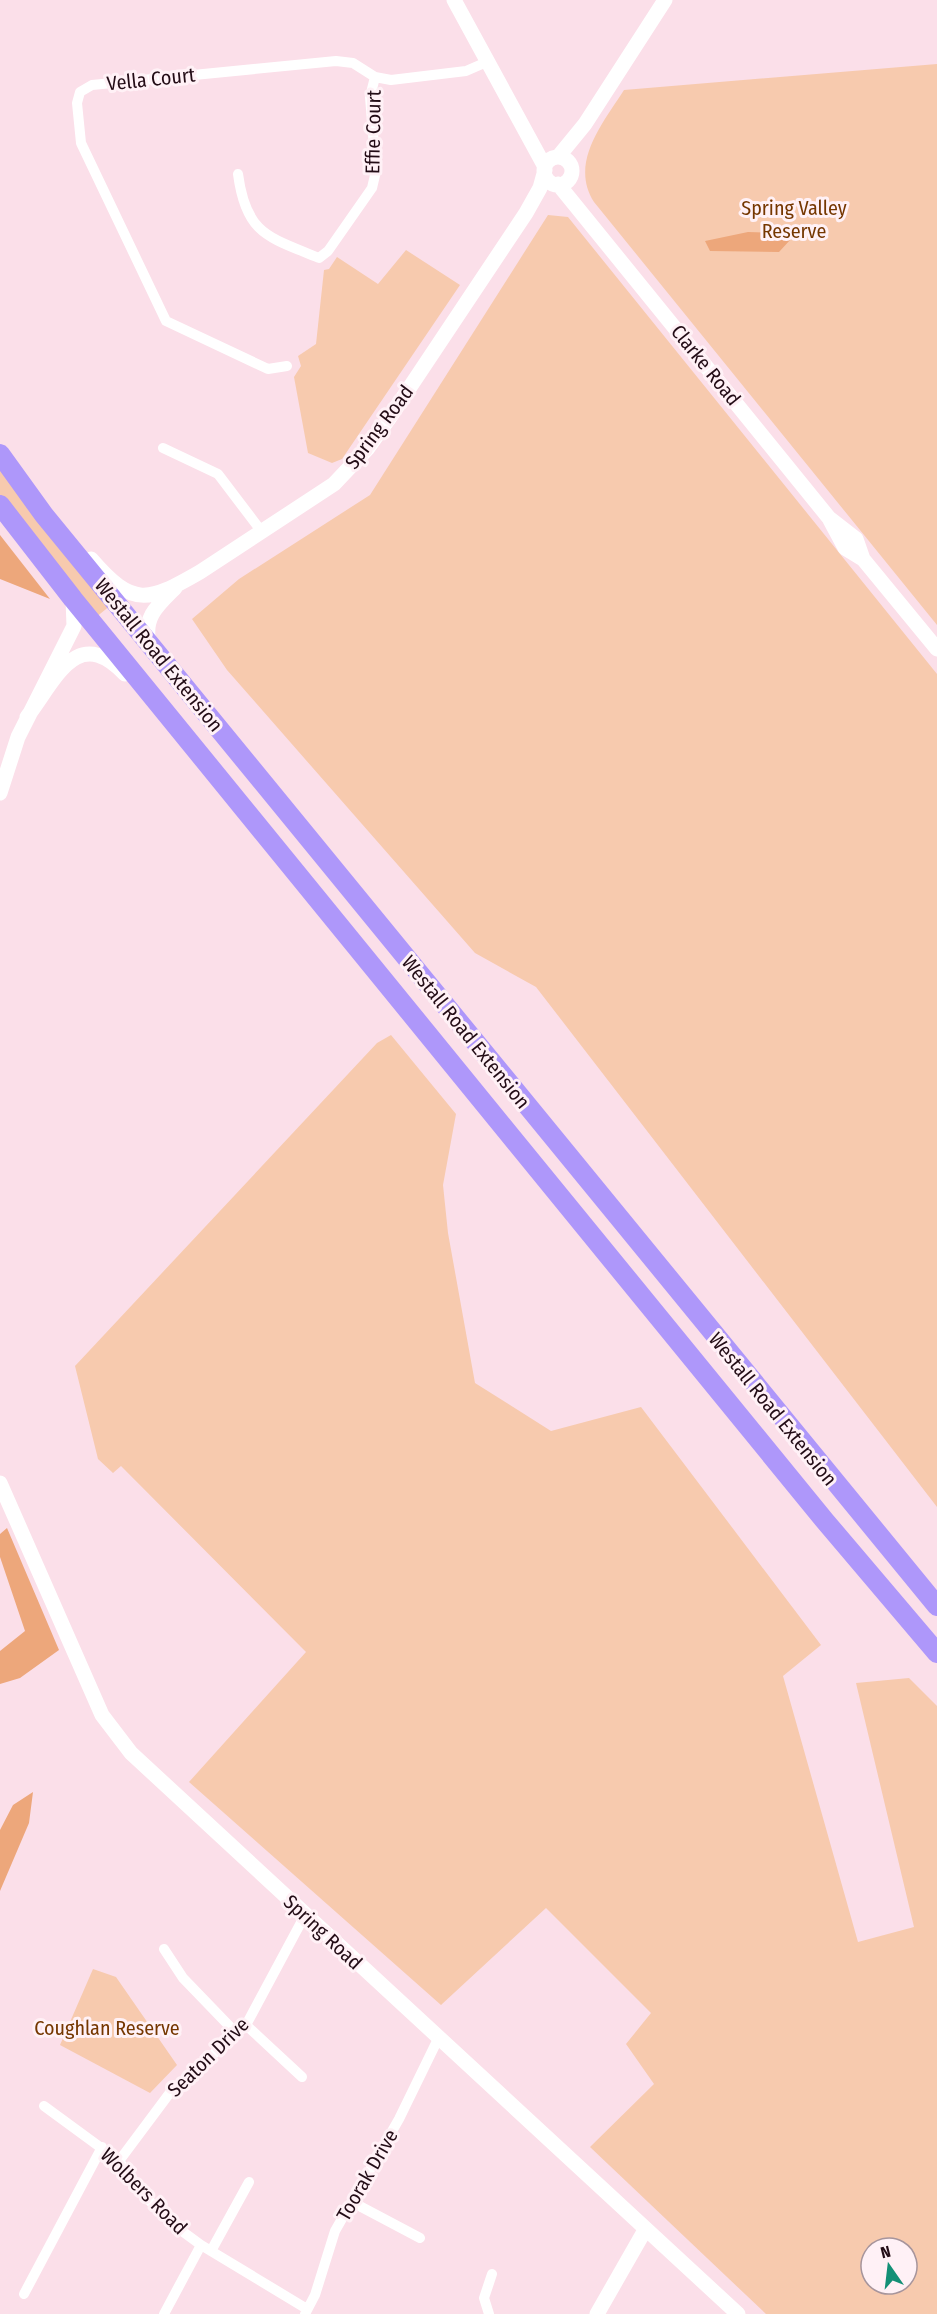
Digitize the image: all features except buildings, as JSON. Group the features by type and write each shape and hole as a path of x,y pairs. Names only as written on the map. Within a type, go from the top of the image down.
{"highway":[{"name":"Westall Road Extension","path":"0,454 11,471 149,644 937,1606"},
{"name":"Westall Road Extension","path":"0,505 73,599 817,1512 937,1653"}],"main road":[{"path":"454,0 530,136 533,148 551,163"},
{"name":"Spring Road","path":"11,471 43,501 98,567 135,596 147,596 177,585 334,484 368,448 526,213 551,163 585,124 665,0"},
{"name":"Spring Road","path":"572,171 585,124"},
{"path":"567,160 572,171 566,182 557,184 548,179 551,163 567,160"},
{"name":"Clarke Road","path":"572,171 583,212"},
{"name":"Spring Road","path":"526,213 557,184"},
{"name":"Clarke Road","path":"557,184 565,196 583,212 829,518 856,539 863,559 937,649"},
{"name":"Spring Road","path":"149,644 146,627 151,613 177,585"},
{"path":"0,793 4,765 74,626 73,599"},
{"path":"27,717 70,662 77,656 91,652 106,657 115,664 182,733"},
{"name":"Spring Road","path":"0,1483 102,1715 131,1753 738,2314"},
{"path":"597,2314 645,2230"}],"street":[{"name":"Vella Court","path":"287,366 268,369 166,321 81,143 76,103 80,92 92,85 336,61 353,63 375,77 391,80 456,72 489,62"},
{"name":"Effie Court","path":"238,174 241,194 253,224 266,236 319,258 328,251 372,188 376,171 370,97 375,77"},
{"path":"163,448 218,474 262,532"},
{"name":"Seaton Drive","path":"119,2161 169,2094 246,2025 305,1915"},
{"path":"164,1949 183,1978 237,2034"},
{"path":"246,2025 302,2077"},
{"name":"Toorak Drive","path":"306,2312 315,2295 335,2231 399,2119 438,2039"},
{"name":"Wolbers Road","path":"44,2106 119,2161 143,2194 171,2223 201,2245 306,2312"},
{"path":"24,2294 102,2147"},
{"path":"212,2251 249,2182"},
{"path":"352,2202 420,2238"},
{"path":"164,2314 201,2245"},
{"path":"489,2314 484,2298 492,2274"}],"green space":[{"name":"Spring Valley Reserve","path":"937,64 937,625 594,202 587,187 585,173 592,144 624,90"},
{"path":"548,215 568,217 937,674 937,1507 536,987 475,953 227,670 192,619 239,579 370,495"},
{"path":"406,250 460,285 342,459 332,463 308,453 294,377 301,366 298,356 316,344 324,270 329,269 337,257 378,284"},
{"path":"0,463 111,605 95,618 0,496"},
{"path":"391,1035 456,1114 443,1185 448,1233 475,1383 551,1431 641,1407 821,1645 783,1676 858,1942 914,1927 856,1683 909,1678 937,1706 937,2314 766,2314 590,2147 654,2084 626,2044 651,2013 546,1908 441,2005 189,1782 306,1652 121,1466 113,1473 98,1459 75,1366 377,1043"},
{"name":"Coughlan Reserve","path":"93,1969 116,1977 177,2065 150,2093 60,2045"}],"shaded area":[{"path":"748,232 774,233 791,239 779,252 710,251 705,241"},
{"path":"0,535 50,599 0,579"},
{"path":"7,1528 59,1650 20,1678 0,1684 0,1651 25,1631 0,1557 0,1534"},
{"path":"33,1792 29,1823 0,1891 0,1830 13,1805"}]}
